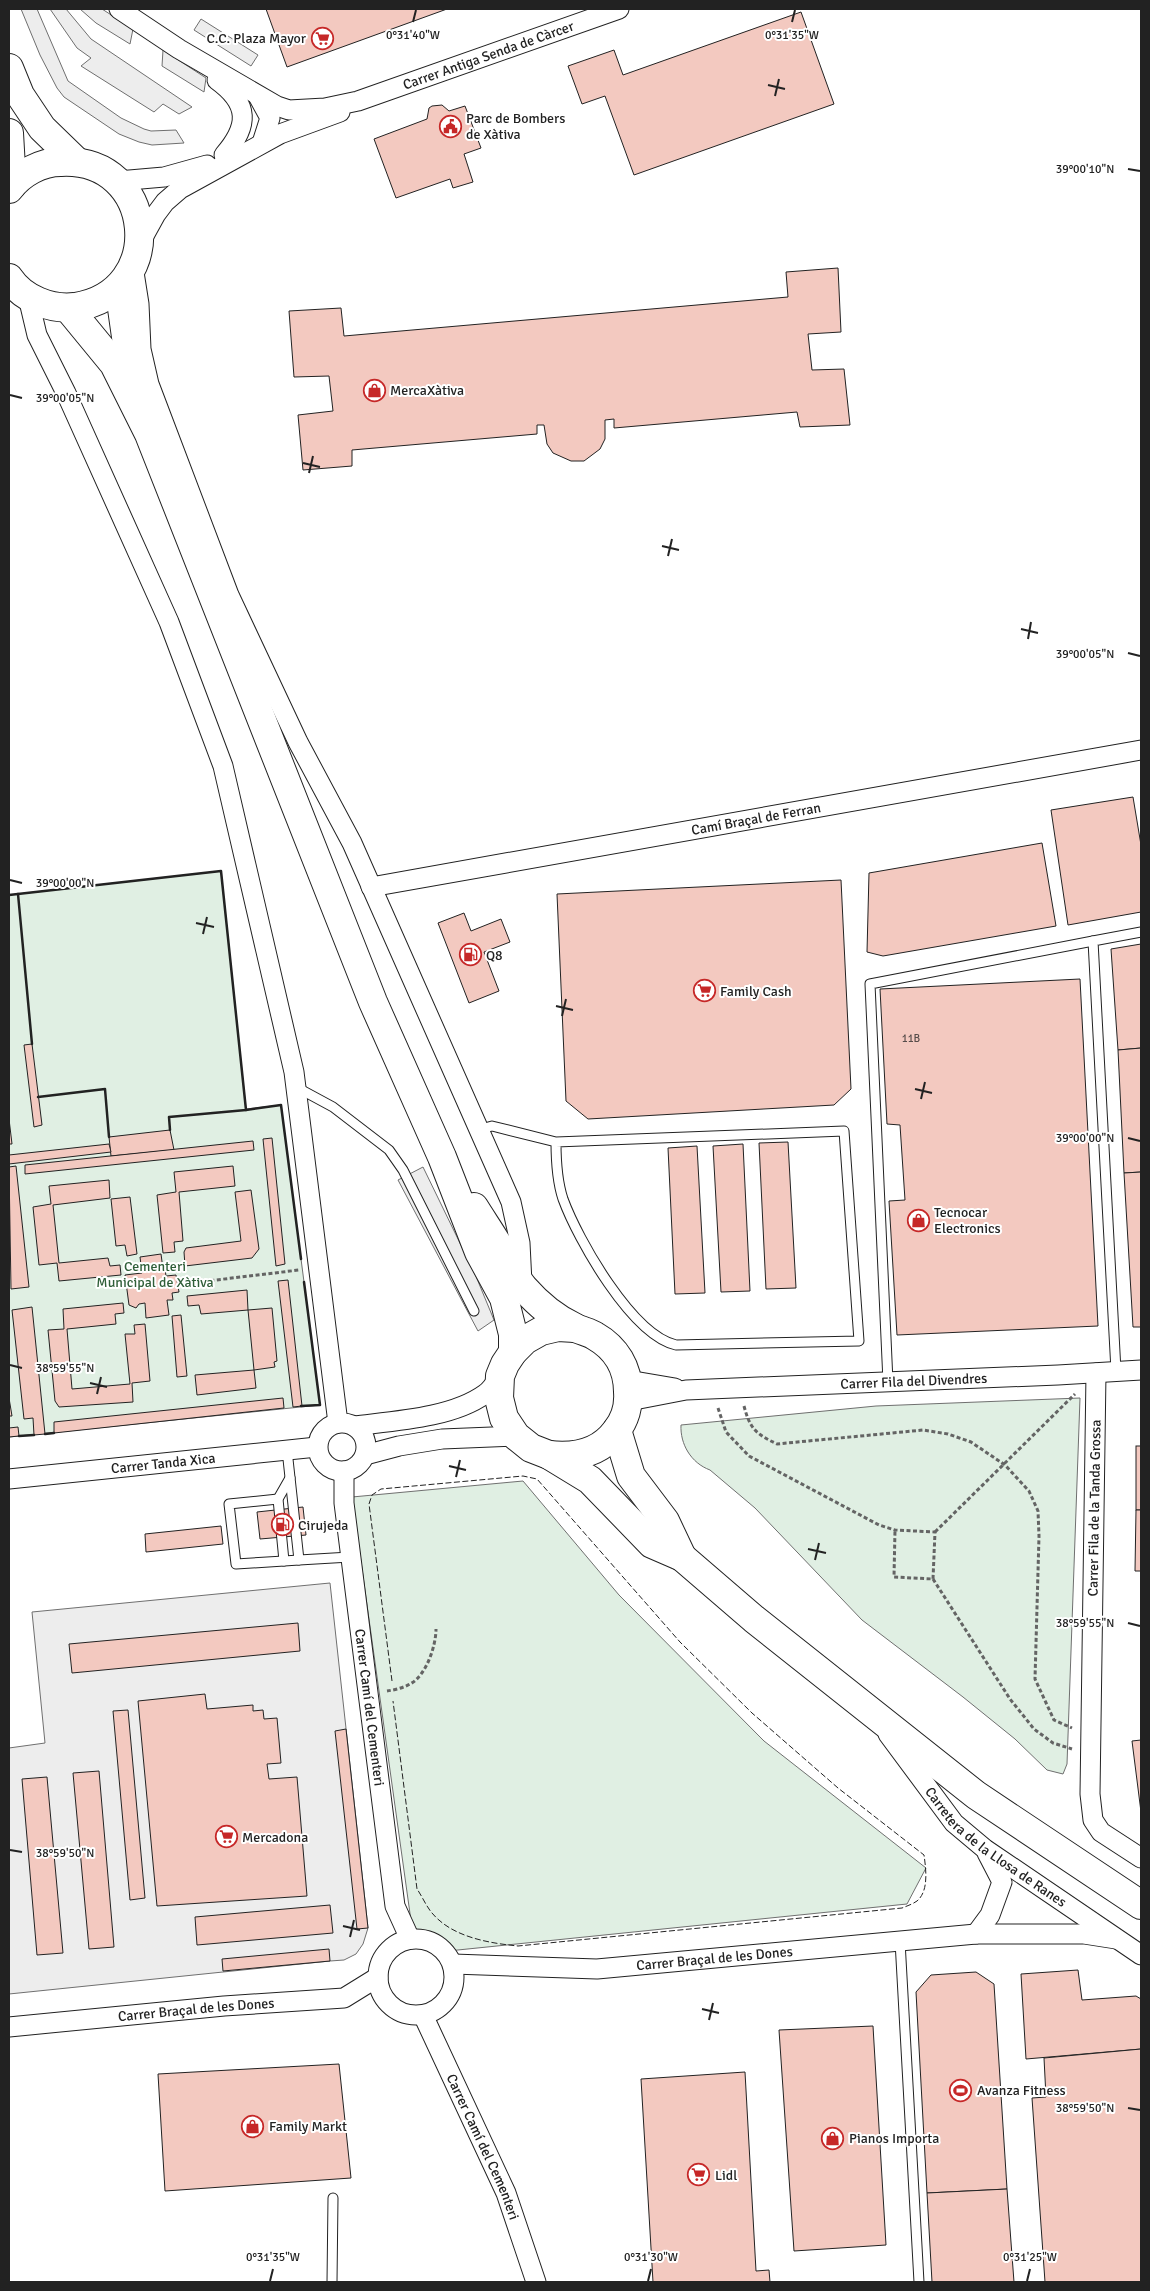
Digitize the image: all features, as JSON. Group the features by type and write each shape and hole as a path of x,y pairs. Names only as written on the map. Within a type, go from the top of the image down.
{"main road":[{"path":"9,68 20,95 42,128 76,161"},
{"path":"9,133 10,187"},
{"path":"10,187 30,170 52,162 76,161 99,168 118,181 134,206 139,220 131,265 128,351 149,434"},
{"path":"9,278 28,297 47,305 68,308 86,305 104,298 131,265"},
{"path":"68,308 114,364 149,434 373,1002 442,1157 479,1252 504,1298 513,1334 512,1352"},
{"path":"442,1157 498,1244 522,1287 551,1314 575,1328 594,1335 610,1346 622,1362 628,1391 624,1416 617,1430 606,1441 586,1453 564,1457 549,1455"},
{"path":"575,1328 558,1327 541,1331 525,1340 512,1352 500,1376 499,1398 504,1418 516,1436 531,1448 549,1455 590,1480 652,1544 682,1557 754,1619 976,1795 1141,1906"},
{"path":"617,1430 631,1476 665,1521 682,1557"}],"street":[{"path":"119,9 179,49 276,106 289,110 325,108 358,101"},
{"name":"Carrer Antiga Senda de Càrcer","path":"358,101 619,9"},
{"path":"179,49 229,89 239,104 244,117 235,142 224,155"},
{"path":"257,94 270,118 264,137"},
{"path":"358,101 335,115 280,134 264,137 180,189 165,202 156,214 131,265 139,304 141,349 163,426 229,595 293,733 321,782 371,887 477,1130 511,1202 520,1244 522,1287"},
{"path":"118,181 164,177 200,168 325,108"},
{"path":"28,297 38,335 169,622 220,757 295,1079 318,1268 346,1424 365,1438 365,1455 357,1466 344,1471 328,1467 322,1462 317,1446 318,1440 326,1428 346,1424 420,1416 464,1406 486,1394 500,1376"},
{"name":"Camí Braçal de Ferran","path":"371,887 1141,750"},
{"name":"Carrer Fila del Divendres","path":"628,1391 742,1388 1141,1370"},
{"name":"Carrer Fila de la Tanda Grossa","path":"1096,1373 1090,1794 1093,1820 1100,1832 1141,1858"},
{"path":"365,1455 399,1446 442,1439 516,1436"},
{"name":"Carrer Tanda Xica","path":"9,1479 317,1446"},
{"name":"Carrer Camí del Cementeri","path":"344,1471 344,1503 350,1557 369,1693 394,1906 410,1939"},
{"name":"Carretera de la Llosa de Ranes","path":"873,1715 954,1823 985,1849 1141,1955"},
{"path":"976,1934 990,1915 1002,1882 985,1849"},
{"name":"Carrer Braçal de les Dones","path":"452,1964 596,1969 976,1934 1084,1934 1116,1939"},
{"path":"410,1939 424,1939 436,1944 446,1953 452,1964 455,1977 452,1990 446,2002 436,2010 423,2015 404,2013 387,2002 380,1990 378,1977 380,1964 387,1952 397,1944 410,1939"},
{"name":"Carrer Braçal de les Dones","path":"9,2028 224,2006 344,1998 378,1977"},
{"name":"Carrer Camí del Cementeri","path":"423,2015 506,2194 536,2282"}],"lane":[{"path":"888,1382 870,984 1141,932"},
{"path":"1094,941 1116,1371"},
{"path":"295,1079 389,1150 403,1170 474,1311"},
{"path":"477,1130 492,1126 556,1142 844,1131 859,1341 676,1345 664,1343 623,1305 583,1239 563,1199 558,1179 556,1142"},
{"path":"288,1450 299,1560"},
{"path":"284,1562 278,1499 290,1478"},
{"path":"278,1499 229,1504 236,1564 350,1557"},
{"path":"900,1940 918,2282"},
{"path":"332,2282 334,2198"}],"path":[{"path":"191,1283 318,1268"},
{"path":"1092,1743 1053,1742 1034,1729 1010,1700 933,1579 935,1532 1005,1465 1096,1373"},
{"path":"742,1388 749,1424 760,1436 777,1444 922,1430 948,1434 972,1442 1005,1465 1029,1491 1038,1511 1035,1679 1054,1720 1075,1730 1092,1743"},
{"path":"712,1389 726,1432 749,1456 879,1525 895,1530 935,1532"},
{"path":"895,1530 894,1577 933,1579"},
{"path":"369,1693 411,1684 427,1665 436,1642 436,1629"}],"green space":[{"name":"Cementeri Municipal de Xàtiva","path":"221,871 246,1109 281,1105 320,1405 9,1437 9,895"},
{"path":"1080,1398 1067,1764 1063,1774 1047,1770 1015,1739 862,1620 755,1508 710,1470 692,1458 682,1439 681,1432 681,1425 876,1406"},
{"path":"523,1481 619,1595 764,1741 926,1868 907,1904 448,1951 428,1946 412,1928 352,1497"}],"shaded area":[{"path":"21,9 37,9 68,81 121,118 144,129 151,131 176,130 184,143 152,145 139,142 119,134 64,97 57,88 40,55"},
{"path":"50,9 66,9 91,39 192,107 179,114 163,104 154,112 81,66 91,58 77,48"},
{"path":"80,9 102,9 133,29 130,44 96,23"},
{"path":"201,19 258,55 251,66 194,30"},
{"path":"163,50 206,78 204,92 162,66"},
{"path":"423,1167 475,1274 494,1320 478,1331 398,1180"},
{"path":"330,1583 368,1928 363,1944 356,1954 344,1960 9,1994 9,1748 45,1743 32,1612"}],"building":[{"name":"C.C. Plaza Mayor","path":"266,9 447,9 287,67"},
{"path":"801,12 834,104 634,175 605,96 582,104 568,66 614,50 623,75"},
{"path":"442,105 449,111 465,106 481,148 464,154 473,182 453,188 450,179 396,198 374,139 427,119 429,108"},
{"path":"838,268 841,332 808,334 812,370 844,369 850,425 800,427 797,412 614,428 614,419 605,420 605,439 600,449 584,461 571,461 553,453 547,444 544,425 537,425 537,434 352,450 352,466 303,470 298,415 333,411 329,376 294,377 289,311 341,308 344,336 788,297 786,272"},
{"path":"1133,797 1141,845 1141,912 1068,925 1051,810"},
{"path":"1042,843 1056,926 883,956 867,952 869,873"},
{"name":"Family Cash","path":"841,880 851,1089 834,1105 588,1119 566,1101 557,894"},
{"path":"464,913 471,931 501,919 510,942 484,952 499,991 469,1003 438,923"},
{"path":"1141,944 1141,1048 1118,1050 1111,949"},
{"path":"1080,979 1098,1326 897,1335 889,1201 905,1200 900,1125 887,1124 880,989"},
{"path":"32,1044 42,1125 34,1127 24,1045"},
{"path":"1141,1048 1141,1172 1124,1173 1118,1050"},
{"path":"9,1119 12,1144 9,1144"},
{"path":"170,1130 174,1150 111,1156 109,1137"},
{"path":"272,1138 285,1264 276,1266 263,1139"},
{"path":"253,1141 254,1150 25,1174 25,1165"},
{"path":"788,1142 796,1288 766,1289 759,1143"},
{"path":"109,1144 111,1152 9,1164 9,1155"},
{"path":"743,1144 750,1291 721,1292 713,1146"},
{"path":"697,1146 705,1293 675,1294 668,1148"},
{"path":"16,1166 29,1287 11,1289 9,1167"},
{"path":"233,1166 235,1186 179,1192 183,1241 174,1242 175,1252 163,1253 157,1195 176,1192 174,1172"},
{"path":"1141,1172 1141,1327 1133,1327 1124,1173"},
{"path":"109,1180 110,1198 53,1205 59,1263 108,1258 110,1266 120,1265 121,1275 59,1281 57,1263 39,1265 33,1207 51,1204 49,1186"},
{"path":"251,1190 259,1249 252,1258 185,1266 184,1252 186,1248 241,1241 235,1192"},
{"path":"130,1197 137,1254 127,1256 125,1245 116,1246 111,1199"},
{"path":"161,1254 166,1276 176,1275 179,1292 172,1293 173,1300 167,1300 169,1315 146,1318 145,1303 139,1304 136,1308 129,1305 125,1275 142,1273 140,1257"},
{"path":"288,1280 302,1406 293,1407 278,1281"},
{"path":"247,1290 248,1310 201,1314 199,1305 188,1306 187,1296"},
{"path":"123,1303 124,1313 115,1314 116,1324 67,1329 72,1389 130,1384 125,1334 135,1334 134,1325 145,1324 150,1381 132,1383 133,1402 59,1407 55,1401 48,1330 64,1329 63,1309"},
{"path":"32,1307 45,1434 34,1435 33,1418 24,1419 12,1310"},
{"path":"272,1308 277,1361 274,1362 275,1367 254,1370 248,1310"},
{"path":"181,1315 187,1376 177,1377 172,1316"},
{"path":"254,1370 256,1388 197,1395 195,1375"},
{"path":"9,1398 12,1416 9,1416"},
{"path":"283,1398 284,1408 54,1433 54,1422"},
{"path":"18,1427 19,1436 9,1437 9,1428"},
{"path":"1136,1446 1141,1446 1141,1510 1136,1510"},
{"path":"303,1507 306,1535 260,1539 257,1512"},
{"path":"1136,1510 1141,1510 1141,1571 1135,1571"},
{"path":"221,1526 223,1544 146,1552 145,1534"},
{"path":"298,1623 300,1651 72,1673 69,1644"},
{"name":"Mercadona","path":"205,1694 207,1709 253,1705 253,1711 263,1710 264,1719 277,1718 281,1763 267,1764 269,1779 297,1777 307,1896 157,1906 138,1701"},
{"path":"128,1710 145,1898 130,1900 113,1711"},
{"path":"346,1729 368,1928 357,1929 335,1731"},
{"path":"1141,1740 1141,1812 1132,1741"},
{"path":"99,1771 114,1947 89,1949 73,1773"},
{"path":"47,1777 63,1953 37,1955 22,1779"},
{"path":"330,1905 333,1933 197,1945 195,1917"},
{"path":"329,1949 330,1961 223,1971 222,1959"},
{"path":"1078,1970 1082,2000 1136,1996 1141,1999 1141,2049 1026,2059 1021,1974"},
{"name":"Avanza Fitness","path":"976,1972 994,1984 1007,2189 927,2193 916,1992 931,1975"},
{"name":"Pianos Importa","path":"873,2026 886,2245 794,2251 779,2030"},
{"path":"1141,2049 1141,2282 1045,2282 1032,2098 1046,2097 1044,2058"},
{"name":"Family Markt","path":"339,2064 351,2178 165,2191 158,2074"},
{"name":"Lidl","path":"745,2072 756,2271 769,2270 770,2282 653,2282 641,2079"},
{"path":"1007,2189 1014,2282 932,2282 927,2193"}],"fence":[{"path":"392,1681 369,1504 372,1495 381,1489 523,1476 537,1479 680,1642 752,1713 838,1788 924,1855 926,1880 923,1892 917,1901 902,1908 518,1946 483,1941 471,1937 450,1928 440,1921 430,1910 417,1889 393,1701"}],"wall":[{"path":"9,895 221,871 246,1110 169,1117 170,1130"},
{"path":"18,894 32,1044"},
{"path":"38,1097 105,1089 109,1137"},
{"path":"246,1110 281,1105 301,1259"},
{"path":"301,1406 320,1405 304,1282"},
{"path":"45,1434 54,1433"},
{"path":"19,1436 34,1435"}],"place":[{"name":"C.C. Plaza Mayor","path":"322,38"},
{"name":"Parc de Bombers de Xàtiva","path":"450,126"},
{"name":"MercaXàtiva","path":"374,390"},
{"name":"Q8","path":"470,955"},
{"name":"Family Cash","path":"704,991"},
{"name":"Tecnocar Electronics","path":"918,1220"},
{"name":"Cirujeda","path":"282,1525"},
{"name":"Mercadona","path":"226,1837"},
{"name":"Avanza Fitness","path":"961,2090"},
{"name":"Family Markt","path":"253,2126"},
{"name":"Pianos Importa","path":"833,2138"},
{"name":"Lidl","path":"699,2175"}]}
